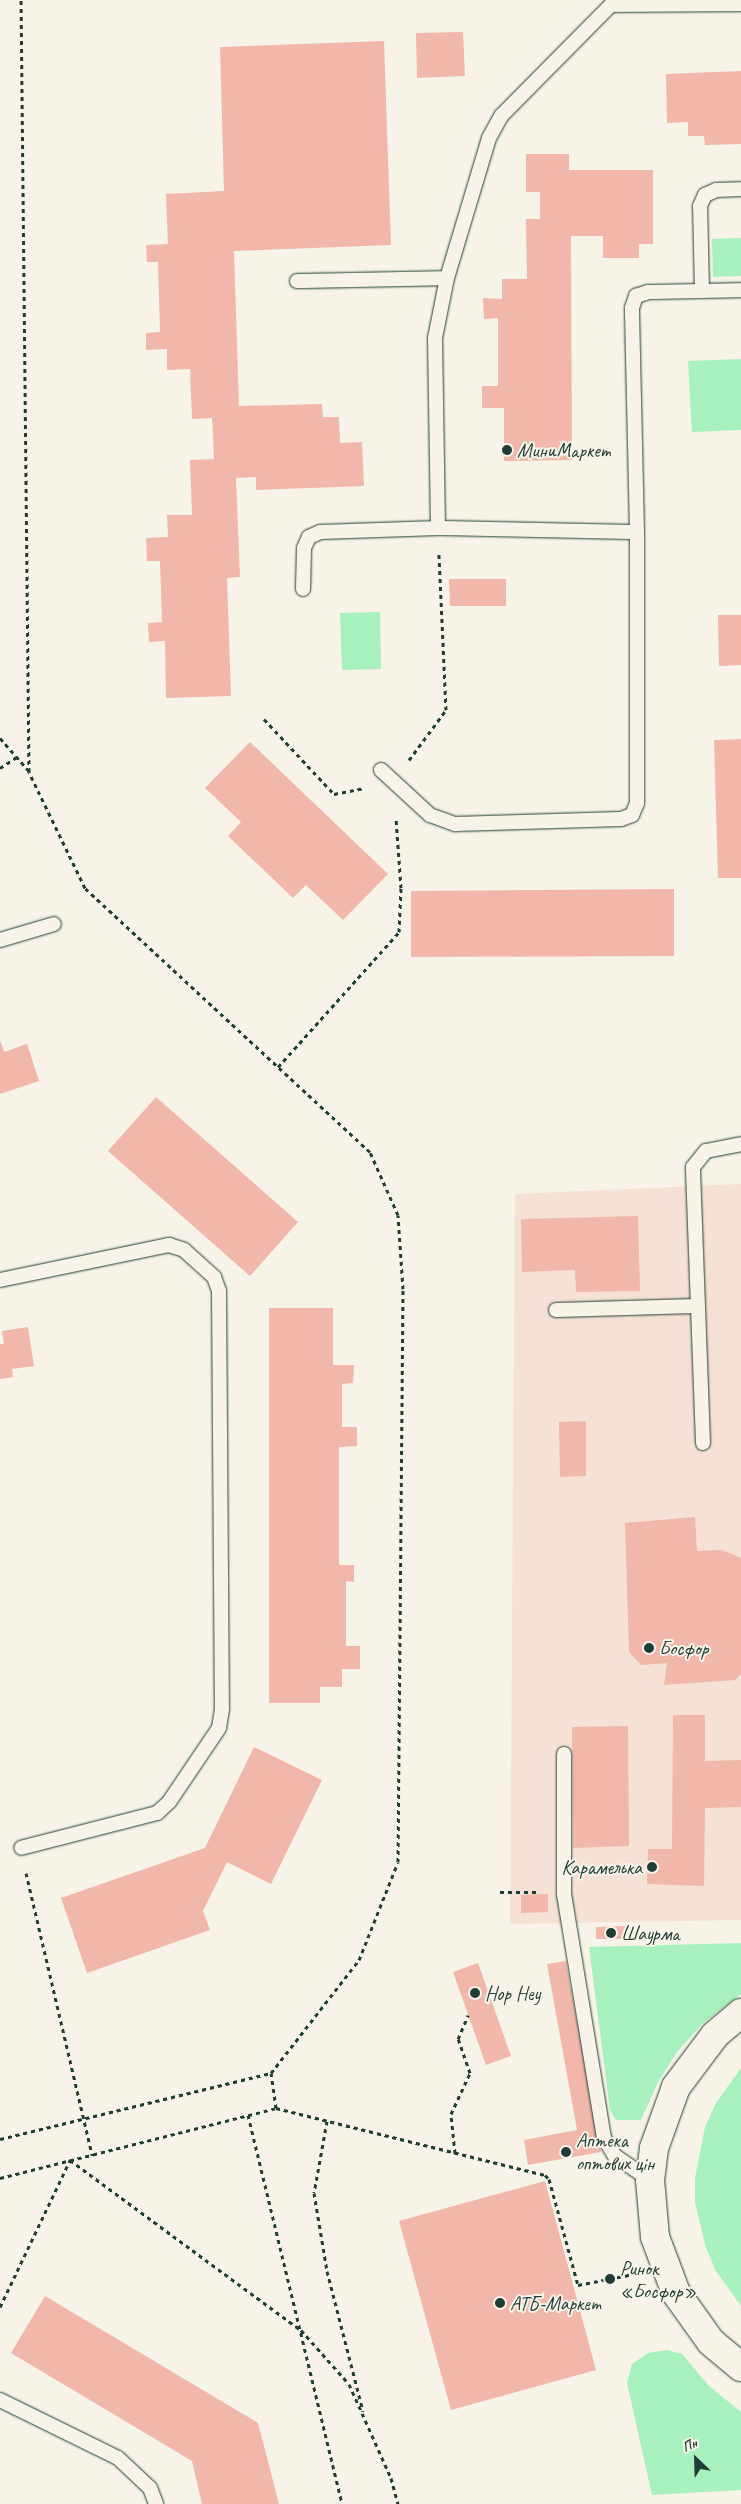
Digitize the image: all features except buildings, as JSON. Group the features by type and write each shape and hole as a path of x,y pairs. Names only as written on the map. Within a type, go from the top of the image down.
{"street":[{"path":"741,2013 715,2035 676,2087 654,2148 650,2180 654,2228 663,2266 692,2319 711,2342 741,2367"}],"lane":[{"path":"438,528 434,353 447,278 489,138 502,115 611,2 741,4"},
{"path":"702,291 700,206 705,195 716,190 741,189"},
{"path":"297,281 447,278"},
{"path":"381,770 430,816 455,824 621,819 632,815 637,803 637,532 632,308 636,296 648,292 741,290"},
{"path":"302,589 304,548 308,537 320,532 438,528 637,532"},
{"path":"0,940 54,924"},
{"path":"703,1443 697,1306 694,1167 706,1151 741,1144"},
{"path":"0,1280 169,1245 184,1250 214,1277 219,1291 222,1710 219,1728 169,1802 157,1813 21,1848"},
{"path":"556,1310 697,1306"},
{"path":"564,1754 564,1894 604,2138 615,2156 650,2180"},
{"path":"0,2400 118,2458 150,2488 156,2504"}],"path":[{"path":"21,0 29,772"},
{"path":"445,673 445,679"},
{"path":"264,719 334,794 394,782"},
{"path":"0,738 29,772 85,888 370,1152 398,1215 403,1299 398,1862 359,1960 271,2073 0,2139"},
{"path":"0,768 17,757"},
{"path":"21,1848 92,2155"},
{"path":"500,1892 511,1892"},
{"path":"455,2154 450,2114 470,2073 458,2039 468,2015"},
{"path":"271,2073 276,2108"},
{"path":"0,2178 276,2108 544,2175 549,2179 578,2285 663,2266"},
{"path":"248,2115 342,2504"},
{"path":"327,2121 314,2193 329,2280 366,2422"},
{"path":"70,2160 301,2330 350,2384 391,2478 398,2504"},
{"path":"0,2306 70,2160"}],"shaded area":[{"name":"Босфор","path":"741,1184 741,1920 510,1924 515,1194"}],"green space":[{"path":"741,238 741,276 713,277 712,239"},
{"path":"741,359 741,430 692,432 688,361"},
{"path":"380,612 381,669 342,670 340,613"},
{"path":"741,1943 741,1994 703,2023 677,2052 658,2082 641,2120 616,2120 610,2110 589,1947"},
{"path":"741,2068 741,2306 716,2271 706,2248 695,2202 695,2178 705,2127 716,2103"},
{"path":"667,2350 682,2354 709,2386 741,2412 741,2490 652,2495 627,2383 632,2364 648,2353"}],"place":[{"name":"МиниМаркет","path":"507,450"},
{"name":"Босфор","path":"649,1648"},
{"name":"Карамелька","path":"652,1867"},
{"name":"Шаурма","path":"611,1933"},
{"name":"Hop Hey","path":"475,1993"},
{"name":"Аптека оптових цін","path":"566,2152"},
{"name":"Ринок «Босфор»","path":"610,2279"},
{"name":"АТБ-Маркет","path":"500,2303"}]}
